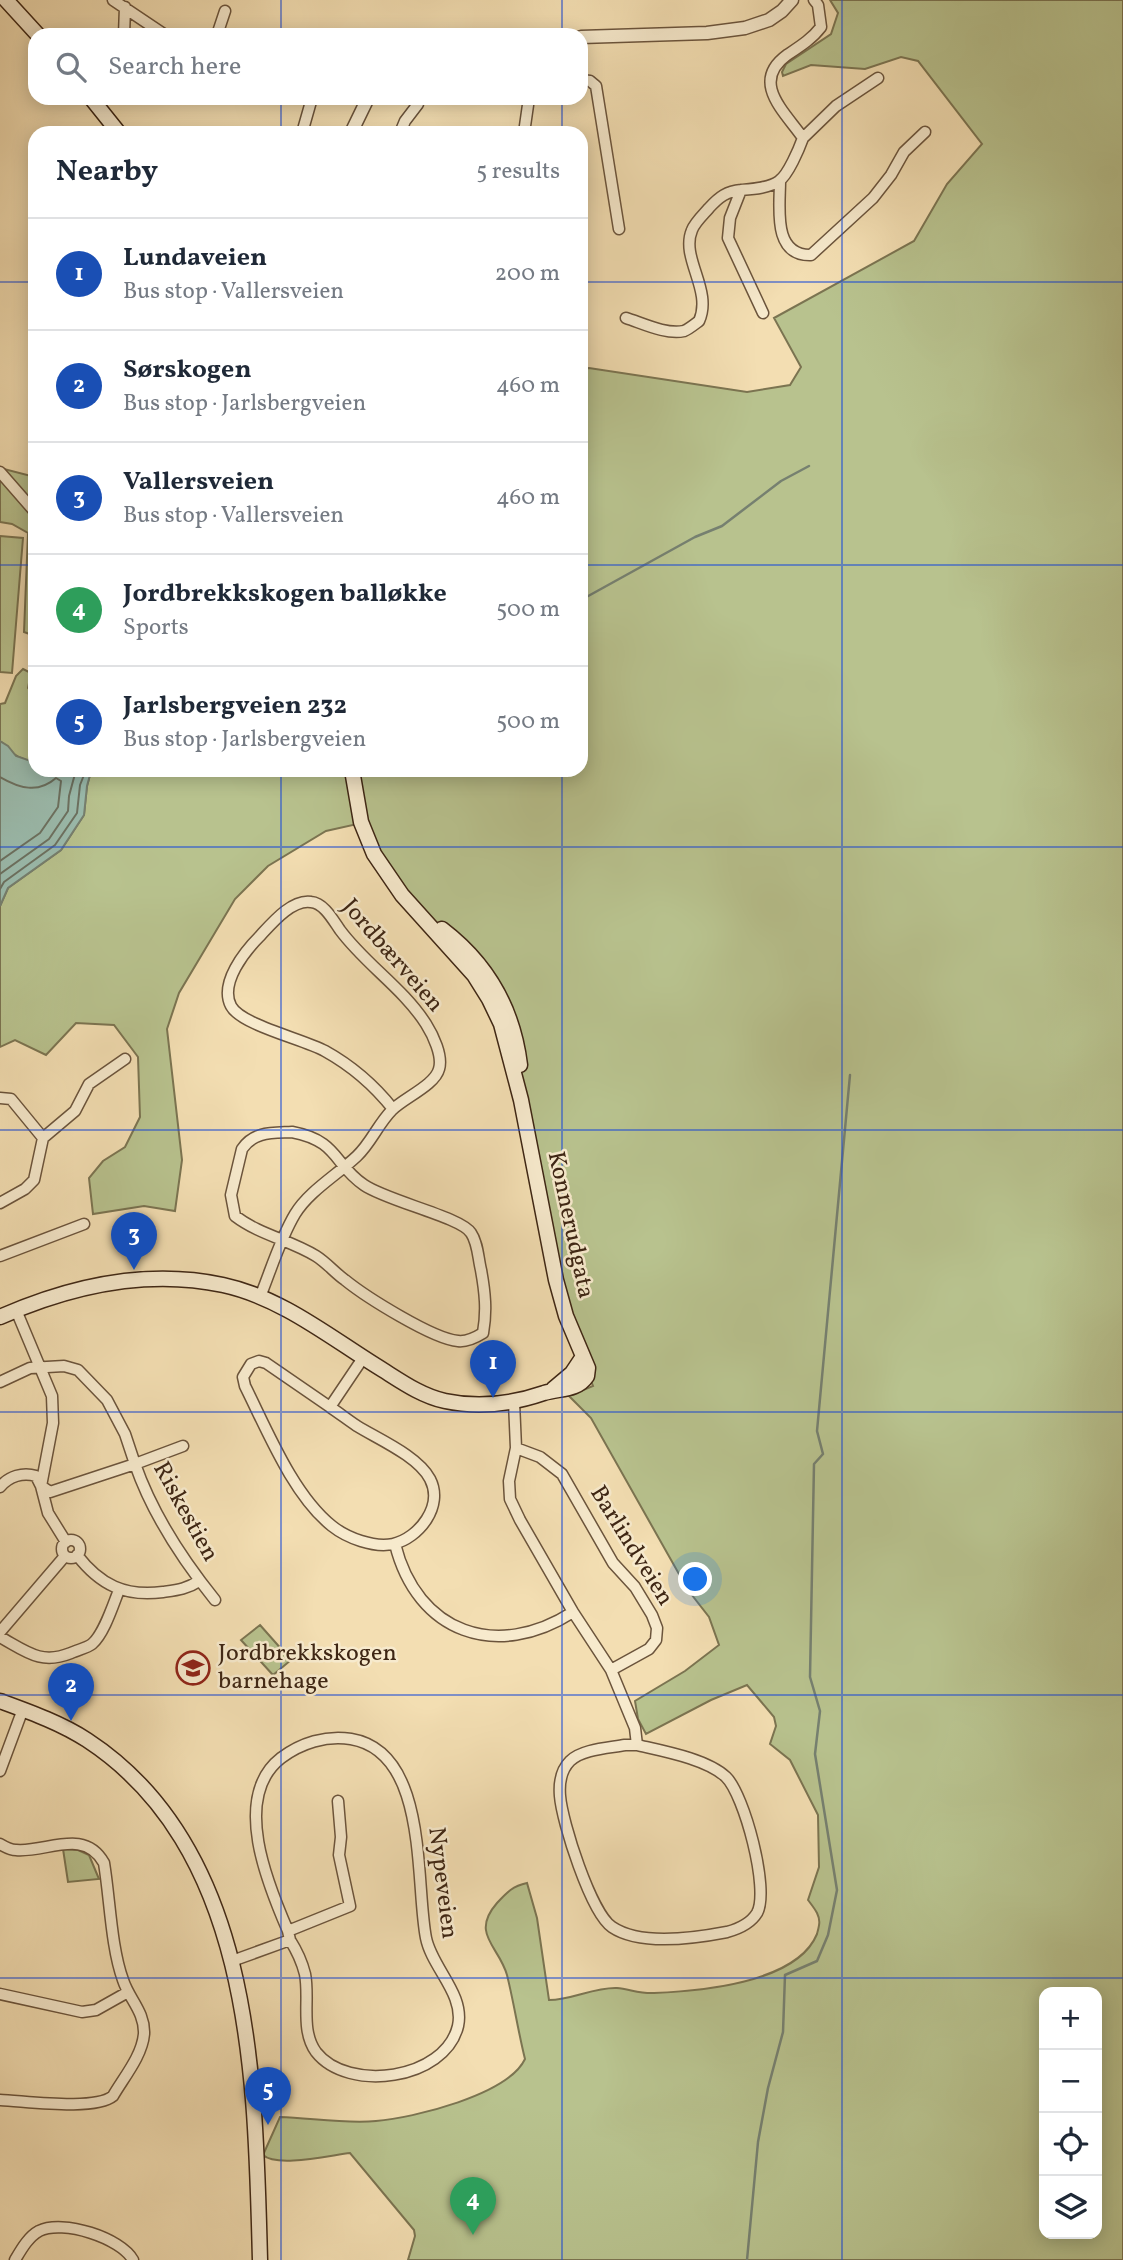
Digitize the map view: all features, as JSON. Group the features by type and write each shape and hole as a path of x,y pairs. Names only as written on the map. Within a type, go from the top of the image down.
{"main road":[{"path":"6,0 29,28"},
{"path":"0,5 28,29"},
{"path":"97,105 113,126"},
{"name":"Konnerudgata","path":"353,777 360,822 374,854 392,882 474,975 489,999 505,1036 521,1100 556,1280 582,1358 572,1373 549,1392 514,1402"},
{"path":"0,1317 16,1310 117,1282 150,1278 203,1282 260,1297 302,1319 411,1387 444,1401 469,1404 514,1402"},
{"path":"0,1701 64,1726 113,1759 146,1791 165,1815 191,1857 210,1897 232,1961 241,2000 248,2052 260,2260"}],"street":[{"path":"113,0 154,28"},
{"path":"588,37 708,33 745,28 769,20 792,0"},
{"path":"803,138 773,94 769,83 771,71 777,62 815,35 821,27 818,5 814,0"},
{"path":"124,28 125,7"},
{"path":"219,28 225,11"},
{"path":"878,78 836,106 803,138 799,151 780,181 780,226 789,247 799,255 811,255 873,198 904,152 925,132"},
{"path":"588,81 596,86 619,229"},
{"path":"304,126 310,105"},
{"path":"354,126 365,105"},
{"path":"403,126 417,105"},
{"path":"525,126 528,105"},
{"path":"626,318 678,331 685,331 699,321 704,303 690,245 692,230 713,203 728,191 765,187 780,181"},
{"path":"741,190 730,218 728,238 763,313"},
{"path":"0,472 28,504"},
{"name":"Jordbærveien","path":"314,902 323,907 358,952 410,1004 433,1038 440,1066 438,1072 420,1090 393,1109 376,1087 343,1062 304,1041 243,1018 232,1008 228,989 240,962 274,921 296,905 314,902"},
{"path":"0,1203 25,1189 34,1180 43,1138 75,1111 89,1084 125,1059"},
{"path":"1,1098 11,1100 43,1138"},
{"path":"260,1297 295,1213 369,1143 393,1109"},
{"path":"292,1132 308,1135 331,1149 361,1184 380,1195 466,1227 472,1234 486,1300 487,1317 483,1334 467,1341 445,1338 406,1319 358,1289 317,1256 283,1241 248,1226 235,1216 232,1209 233,1183 246,1142 266,1133 292,1132"},
{"path":"0,1256 84,1224"},
{"path":"16,1310 52,1395 53,1423 41,1486 48,1513 66,1542"},
{"path":"330,1408 363,1358"},
{"path":"266,1363 330,1408 416,1462 430,1479 433,1489 430,1514 415,1533 395,1544 371,1544 334,1528 316,1511 270,1438 243,1377 250,1364 266,1363"},
{"path":"0,1382 30,1368 71,1367 96,1387 119,1421 135,1464 183,1446"},
{"path":"514,1402 516,1448 509,1481 510,1499 573,1612 611,1670 635,1728 637,1745"},
{"name":"Barlindveien","path":"516,1448 540,1457 562,1475 612,1563 635,1587 652,1615 657,1628 656,1640 649,1649 611,1670"},
{"name":"Riskestien","path":"0,1487 15,1476 31,1474 50,1492 135,1464 160,1520 199,1581 215,1600"},
{"path":"66,1542 71,1541 78,1545 77,1556"},
{"path":"65,1556 62,1549 66,1542"},
{"path":"395,1544 407,1575 427,1604 451,1623 473,1634 504,1638 526,1634 549,1626 573,1612"},
{"path":"65,1556 77,1556"},
{"path":"0,1632 65,1556"},
{"path":"77,1556 91,1573 127,1593 187,1588 199,1581"},
{"path":"0,1637 43,1659 57,1658 91,1645 119,1590"},
{"path":"0,1770 23,1709"},
{"name":"Nypeveien","path":"325,1738 357,1740 371,1746 393,1766 409,1803 419,1855 428,1950 454,1995 459,2012 453,2037 433,2060 402,2073 371,2075 334,2067 318,2054 309,2036 305,1974 289,1935 272,1894 261,1857 257,1816 260,1787 272,1766 296,1749 325,1738"},
{"path":"625,1745 637,1745 715,1767 729,1779 737,1792 754,1848 761,1900 758,1912 736,1930 692,1937 648,1938 629,1935 611,1927 602,1916 581,1871 571,1841 560,1796 560,1781 570,1760 625,1745"},
{"path":"232,1961 349,1906 339,1855 341,1837 338,1801"},
{"path":"0,1844 13,1850 78,1844 99,1853 104,1863 120,1971 142,2018 143,2039 142,2046 113,2096 100,2103 0,2100"},
{"path":"0,1994 82,2012 96,2010 128,1992"},
{"path":"15,2260 31,2237 41,2230 69,2227 115,2242 127,2250 133,2260"}],"green space":[{"path":"830,0 1123,0 1123,2260 408,2260 415,2236 414,2230 350,2153 292,2161 270,2159 263,2155 280,2117 365,2122 392,2119 435,2110 480,2094 515,2072 525,2059 507,1975 489,1940 486,1923 489,1914 501,1899 522,1884 527,1883 537,1918 549,2000 608,1988 649,1993 696,1990 745,1981 790,1964 806,1951 819,1926 818,1916 808,1900 819,1867 818,1815 790,1760 770,1744 776,1726 774,1717 747,1685 711,1700 646,1734 638,1719 635,1701 685,1671 719,1645 709,1617 688,1590 591,1418 569,1396 593,1386 563,1308 506,1022 417,910 357,824 326,831 268,866 235,899 179,993 167,1029 182,1160 175,1211 144,1206 93,1214 89,1178 103,1161 125,1147 140,1117 138,1057 114,1025 76,1023 46,1055 15,1040 0,1047 0,906 8,888 61,850 84,815 89,777 588,777 588,368 747,392 790,385 801,367 774,318 914,241 947,184 982,144 918,61 901,57 865,69 811,65 783,76 786,64 831,34 838,13"},
{"path":"0,468 28,475 28,533 12,524 0,522"},
{"path":"28,533 28,633 24,632"},
{"path":"0,536 23,538 12,673 0,672"},
{"path":"23,669 28,672 28,761 14,754 0,741 0,704 5,703 16,676"},
{"path":"260,1625 291,1660 273,1675 241,1640"},
{"path":"63,1849 78,1850 89,1855 99,1879 68,1882"}],"water":[{"path":"0,741 16,756 28,760 28,777 89,777 84,815 61,850 8,888 0,906"}],"waterway":[{"path":"588,596 695,537 722,526 781,481 809,466"},
{"path":"747,2260 758,2142 768,2088 783,2032 785,1975 817,1961 828,1935 837,1890 815,1754 820,1711 810,1677 814,1464 823,1454 817,1431 850,1075"}],"place":[{"name":"Vallersveien","path":"134,1270"},
{"name":"Lundaveien","path":"493,1398"},
{"name":"Jordbrekkskogen barnehage","path":"193,1668"},
{"name":"Sørskogen","path":"71,1721"},
{"name":"Jarlsbergveien 232","path":"268,2125"},
{"name":"Jordbrekkskogen balløkke","path":"473,2235"}]}
